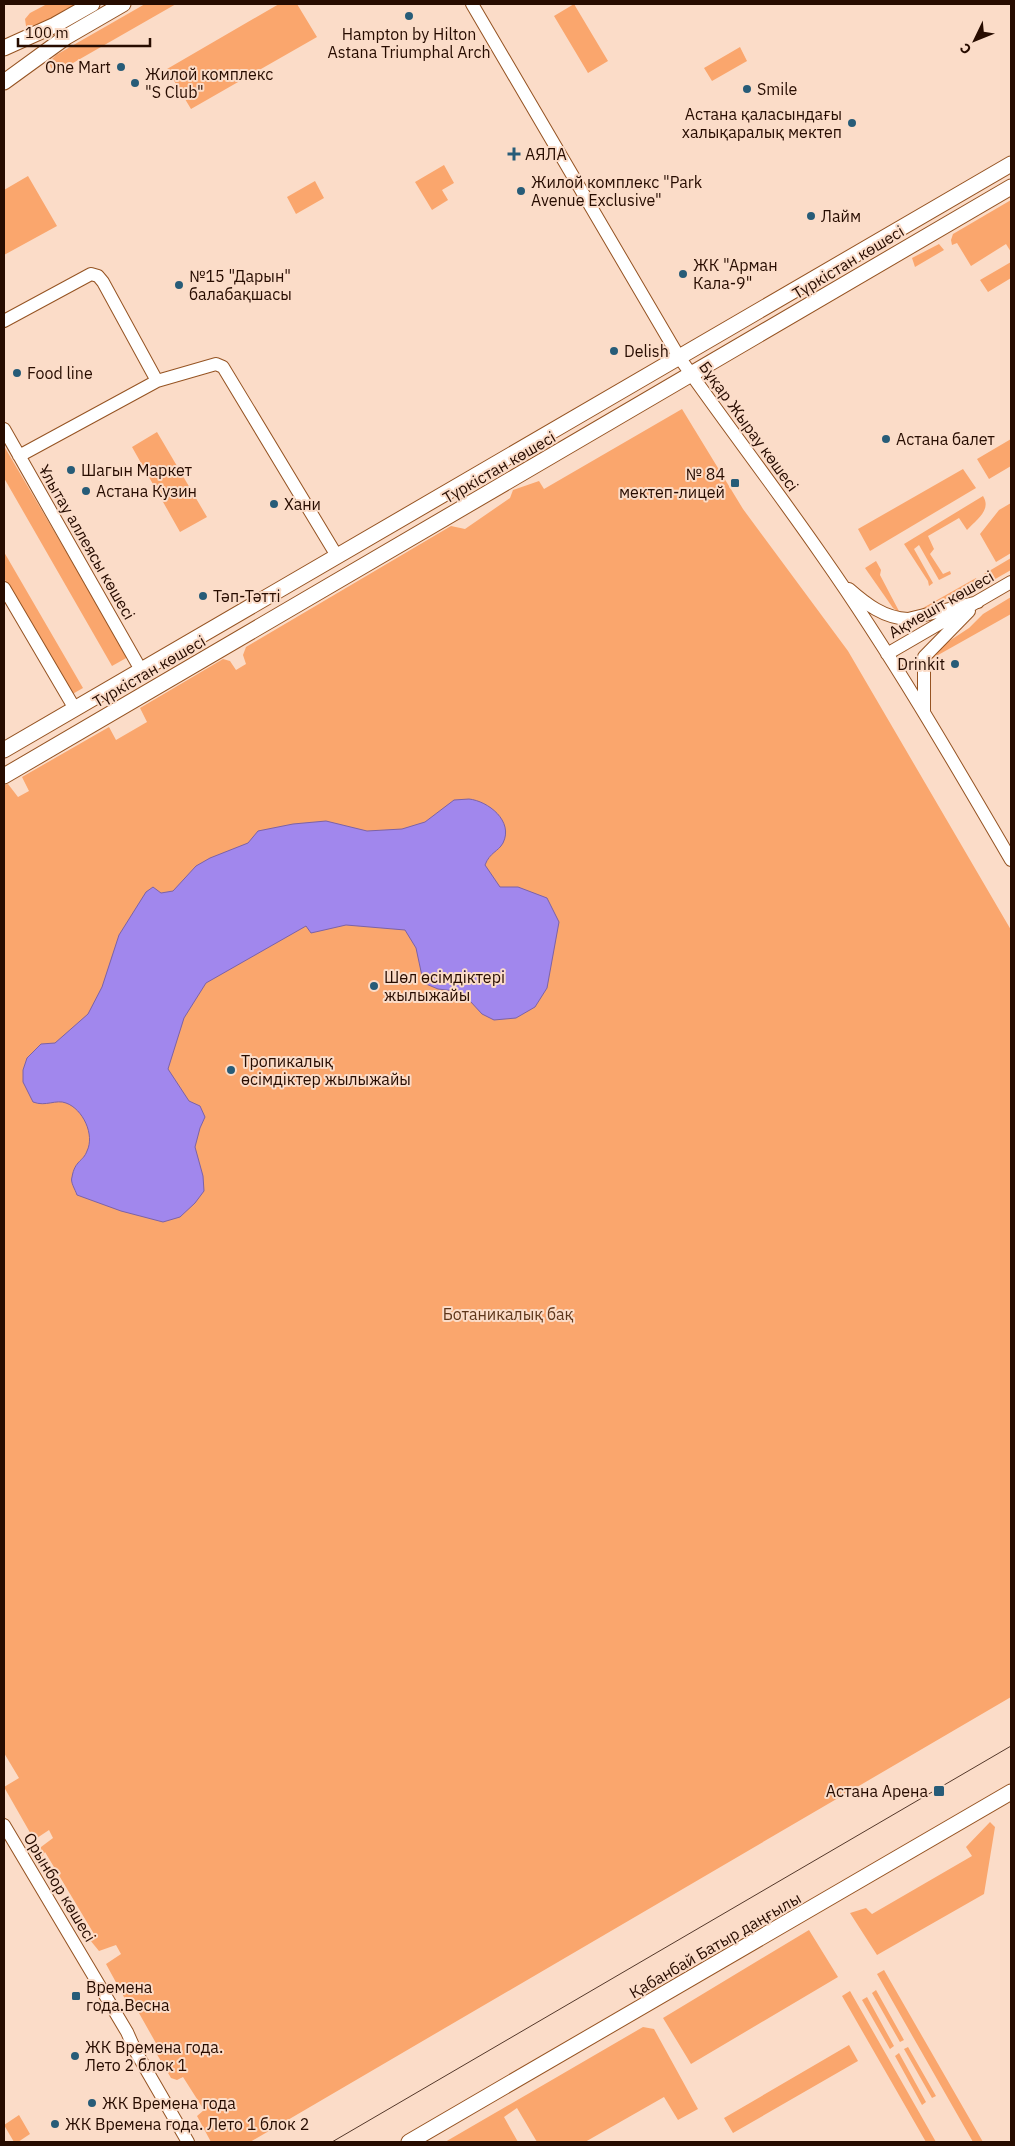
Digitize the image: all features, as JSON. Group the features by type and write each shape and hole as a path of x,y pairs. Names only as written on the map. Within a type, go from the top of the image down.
{"main road":[{"path":"4,48 55,25 92,4"},
{"path":"4,82 66,37 123,4"},
{"path":"1011,166 1009,170 1011,178"},
{"name":"Түркістан көшесі","path":"4,750 679,356 1011,166"},
{"path":"985,202 995,193 993,184 988,178"},
{"name":"Түркістан көшесі","path":"4,776 1011,187"},
{"path":"141,670 131,680 130,687 133,692 145,694"},
{"path":"79,706 90,703 98,713 96,720 88,727"},
{"name":"Қабанбай Батыр даңғылы","path":"409,2142 1011,1792"},
{"name":"Қабанбай Батыр даңғылы","path":"414,2142 436,2127"}],"street":[{"name":"Бұқар Жырау көшесі","path":"472,4 679,356 838,579 924,712 1011,860"},
{"path":"4,321 91,274 98,276 157,381"},
{"path":"19,456 157,381 209,364 216,364 223,367 337,556"},
{"name":"Ұлытау аллеясы көшесі","path":"4,429 141,670"},
{"path":"838,579 868,605 901,619 908,620 978,602"},
{"name":"Ақмешіт көшесі","path":"887,654 1011,582"},
{"path":"4,588 79,706"},
{"path":"924,712 924,657 947,636 978,602"},
{"name":"Орынбор көшесі","path":"5,1829 127,2032 135,2050 188,2142"}],"green space":[{"path":"47,4 82,4 30,29 26,26 25,19 30,13"},
{"path":"145,4 176,4 59,71 51,68 49,62 56,55"},
{"path":"279,4 297,4 317,37 191,109 167,69"},
{"path":"574,4 608,61 588,73 554,16"},
{"path":"740,47 747,61 712,81 704,68"},
{"path":"444,165 454,183 442,190 448,200 432,210 415,182"},
{"path":"28,176 57,226 4,255 4,190"},
{"path":"315,181 324,198 296,214 287,197"},
{"path":"1011,200 1011,252 1006,244 971,266 957,243 952,245 953,234"},
{"path":"939,244 944,250 915,267 912,258"},
{"path":"1011,262 1011,278 988,292 980,280"},
{"name":"Ботаникалық бақ","path":"682,409 743,509 848,651 1011,930 1011,1697 250,2142 211,2142 197,2116 204,2110 183,2077 177,2080 171,2078 155,2051 157,2045 135,2006 131,2010 106,1964 121,1954 116,1945 99,1951 90,1940 94,1934 45,1852 41,1858 37,1850 53,1838 49,1830 37,1838 32,1836 4,1787 19,1778 4,1753 4,785 8,784 18,797 29,791 22,777 109,727 116,740 147,722 140,708 223,659 230,661 236,670 246,664 243,655 246,647 451,526 465,529 510,498 513,490 539,481 544,489"},
{"path":"157,432 207,517 180,532 132,447"},
{"path":"1011,439 1011,466 989,479 977,459"},
{"path":"4,446 128,657 112,666 4,478"},
{"path":"963,469 976,488 870,551 858,529"},
{"path":"983,496 986,506 982,514 967,530 959,518 928,536 934,549 930,554 943,574 950,571 951,574 939,580 919,545 914,549 933,583 929,586 928,581 904,544"},
{"path":"1011,503 1011,553 996,562 980,534 999,510"},
{"path":"4,552 83,688 69,696 4,578"},
{"path":"1011,558 1011,570 990,582 984,574"},
{"path":"876,561 881,570 880,575 900,613 893,608 865,568"},
{"path":"976,578 980,586 978,589 949,597 922,612 907,617"},
{"path":"1011,597 1011,614 931,659 928,658 931,653 969,628 983,614"},
{"path":"990,1822 995,1827 984,1894 877,1955 850,1913 866,1908 872,1914 972,1856 966,1847"},
{"path":"809,1930 838,1977 691,2064 663,2018"},
{"path":"884,1970 983,2142 973,2142 877,1974"},
{"path":"876,1990 904,2040 900,2042 872,1993"},
{"path":"850,1991 936,2142 926,2142 842,1996"},
{"path":"867,1997 894,2046 890,2049 862,2000"},
{"path":"643,2027 654,2029 698,2109 678,2120 664,2097 585,2142 537,2142 517,2108 504,2117 518,2142 445,2142"},
{"path":"849,2045 858,2061 733,2133 724,2118"},
{"path":"908,2047 936,2096 932,2098 904,2049"},
{"path":"899,2053 926,2102 922,2105 895,2056"},
{"path":"19,2115 30,2134 18,2142 14,2142 4,2125"}],"shaded area":[{"path":"469,799 491,808 502,820 505,827 503,843 489,857 485,865 500,887 518,887 547,898 559,922 547,988 535,1007 516,1018 494,1020 482,1014 470,1001 455,991 438,989 426,984 422,976 416,948 405,930 346,925 311,933 306,926 206,983 184,1018 168,1069 189,1101 200,1106 205,1117 195,1147 203,1176 204,1191 195,1203 180,1217 163,1222 121,1211 77,1195 72,1183 73,1171 85,1155 89,1145 86,1123 78,1111 66,1103 42,1104 33,1102 23,1082 23,1070 27,1058 41,1044 55,1043 88,1014 102,987 119,935 146,892 153,887 161,893 173,891 196,866 210,858 248,843 258,831 293,824 326,821 367,831 402,829 425,822 454,800"}],"tram line":[{"path":"332,2142 1011,1746"}],"place":[{"name":"Hampton by Hilton Astana Triumphal Arch","path":"409,16"},
{"name":"One Mart","path":"121,67"},
{"name":"Жилой комплекс \"S Club\"","path":"135,83"},
{"name":"Smile","path":"747,89"},
{"name":"Астана қаласындағы халықаралық мектеп","path":"852,123"},
{"name":"АЯЛА","path":"514,154"},
{"name":"Жилой комплекс \"Park Avenue Exclusive\"","path":"521,191"},
{"name":"Лайм","path":"811,216"},
{"name":"ЖК \"Арман Кала-9\"","path":"683,274"},
{"name":"№15 \"Дарын\" балабақшасы","path":"179,285"},
{"name":"Delish","path":"614,351"},
{"name":"Food line","path":"17,373"},
{"name":"Астана балет","path":"886,439"},
{"name":"Шагын Маркет","path":"71,470"},
{"name":"№ 84 мектеп-лицей","path":"735,483"},
{"name":"Астана Кузин","path":"86,491"},
{"name":"Хани","path":"274,504"},
{"name":"Тәп-Тәтті","path":"203,596"},
{"name":"Drinkit","path":"955,664"},
{"name":"Шөл өсімдіктері жылыжайы","path":"374,986"},
{"name":"Тропикалық өсімдіктер жылыжайы","path":"231,1070"},
{"name":"Астана Арена","path":"939,1791"},
{"name":"Времена года.Весна","path":"76,1996"},
{"name":"ЖК Времена года. Лето 2 блок 1","path":"75,2056"},
{"name":"ЖК Времена года","path":"92,2103"},
{"name":"ЖК Времена года. Лето 1 блок 2","path":"55,2124"}]}
